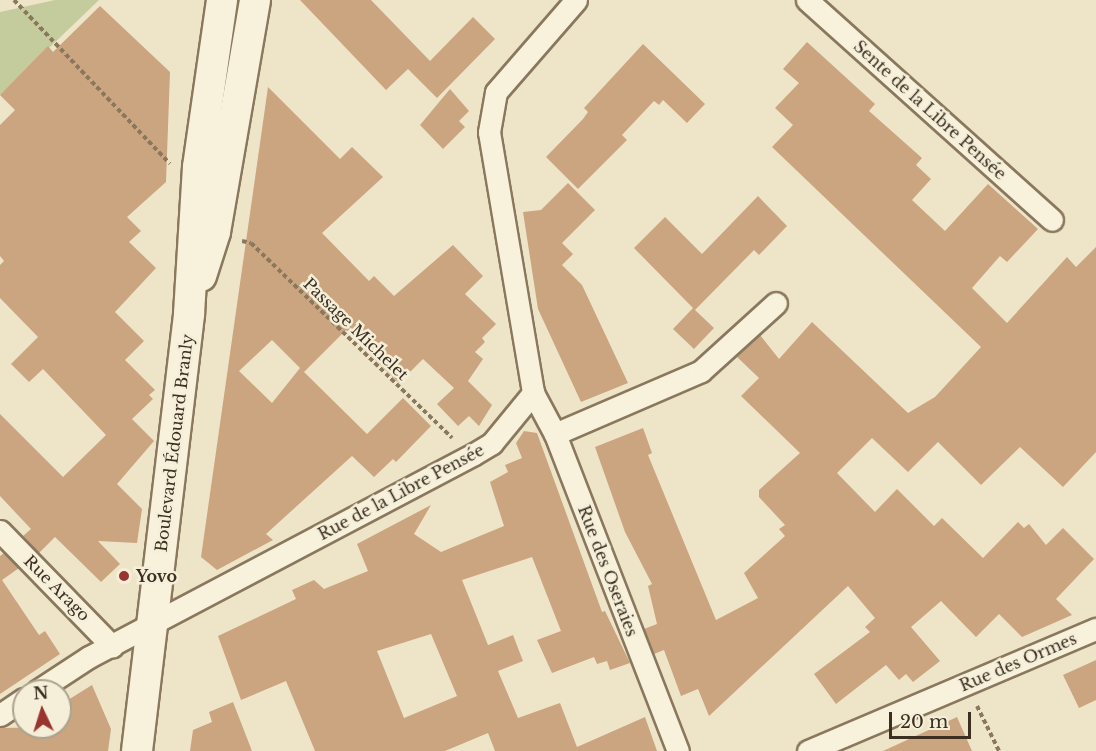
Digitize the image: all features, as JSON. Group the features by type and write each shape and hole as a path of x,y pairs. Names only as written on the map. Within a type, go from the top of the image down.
{"street":[{"name":"Boulevard Édouard Branly","path":"137,751 154,625 189,314 198,167 222,0"},
{"name":"Boulevard Édouard Branly","path":"189,314 216,232 255,0"},
{"path":"533,393 489,132 496,92 576,0"},
{"name":"Sente de la Libre Pensée","path":"807,0 1052,220"},
{"path":"555,434 701,371 776,303"},
{"name":"Rue des Oseraies","path":"533,393 555,434 678,751"},
{"name":"Rue de la Libre Pensée","path":"57,679 112,646 474,454 498,436 533,393"},
{"name":"Rue Arago","path":"0,531 112,646"},
{"name":"Rue des Ormes","path":"808,751 1096,629"}],"path":[{"path":"14,0 167,164 198,167"},
{"name":"Passage Michelet","path":"216,232 251,243 474,454"},
{"path":"967,684 999,751"}],"green space":[{"path":"55,0 99,0 0,95 0,12"}],"building":[{"path":"300,0 371,0 430,61 473,17 495,39 437,98 408,69 386,90"},
{"path":"100,6 170,72 166,182 127,217 141,231 129,242 156,268 115,312 144,341 125,360 155,390 149,395 153,399 132,419 154,441 117,484 142,509 137,543 98,541 120,564 101,582 55,537 39,553 23,536 31,529 0,496 0,414 63,477 106,435 43,369 29,382 11,364 38,337 0,298 0,265 4,261 0,256 0,125 15,110 0,95 48,46 53,52"},
{"path":"807,42 875,104 869,111 922,158 916,165 931,179 912,200 945,231 988,184 1038,229 1007,262 1000,256 972,288 1007,323 1067,257 1076,267 1096,247 1096,452 1063,487 1020,447 981,485 938,442 908,472 872,438 837,473 875,512 897,489 934,526 942,518 983,558 1018,522 1024,528 1029,524 1046,545 1063,528 1094,559 1056,599 1072,615 1022,637 999,614 976,637 941,601 911,627 940,661 913,682 906,674 899,680 886,665 836,704 814,674 870,632 865,627 875,618 848,586 709,716 698,689 681,696 664,650 654,654 644,629 657,624 648,586 652,584 625,532 595,447 643,428 652,453 648,455 716,620 758,598 744,573 785,536 779,529 785,525 759,497 759,490 800,453 741,396 759,378 736,356 760,335 779,359 812,322 908,413 935,397 981,347 772,147 793,125 775,108 799,83 783,69"},
{"path":"643,44 705,104 687,123 663,100 659,105 654,101 622,135 627,140 578,189 546,157 583,119 588,112 584,108"},
{"path":"268,87 340,159 352,147 383,177 322,233 369,281 374,276 394,296 453,245 483,276 465,294 496,324 482,338 485,342 475,352 483,359 468,381 492,405 479,426 469,416 458,426 437,404 454,388 423,359 399,383 346,330 304,372 367,434 403,398 431,426 396,462 393,459 374,477 352,456 266,534 273,540 217,570 201,557","holes":["272,340 300,368 272,403 239,371"]},
{"path":"450,89 469,111 459,121 465,127 443,149 420,125"},
{"path":"568,183 595,210 562,243 573,254 562,265 582,285 628,383 581,402 538,309 523,212 541,210"},
{"path":"758,196 787,226 759,255 754,250 695,310 714,328 694,349 673,329 693,308 634,248 665,217 702,254"},
{"path":"524,431 537,433 602,612 605,611 630,663 610,670 607,661 597,664 594,657 552,673 537,640 561,631 532,557 462,580 488,645 513,635 523,661 498,671 518,718 560,703 577,747 645,717 657,751 495,751 488,733 445,751 315,751 286,681 241,700 218,636 296,599 292,590 314,580 324,589 368,571 357,544 431,505 414,534 441,552 504,526 490,482 508,472 505,465 522,458 516,443","holes":["431,634 457,696 404,718 377,651"]},
{"path":"4,553 19,568 2,580 39,635 45,631 60,654 22,679 12,679 12,686 0,694 0,556"},
{"path":"1096,660 1096,700 1079,708 1063,675"},
{"path":"92,685 111,729 108,751 0,751 0,728 12,728 12,739 72,739 72,698"},
{"path":"233,702 252,751 190,751 193,730 212,722 209,712"},
{"path":"957,717 972,751 883,751 944,723"}],"place":[{"name":"Yovo","path":"124,576"}]}
